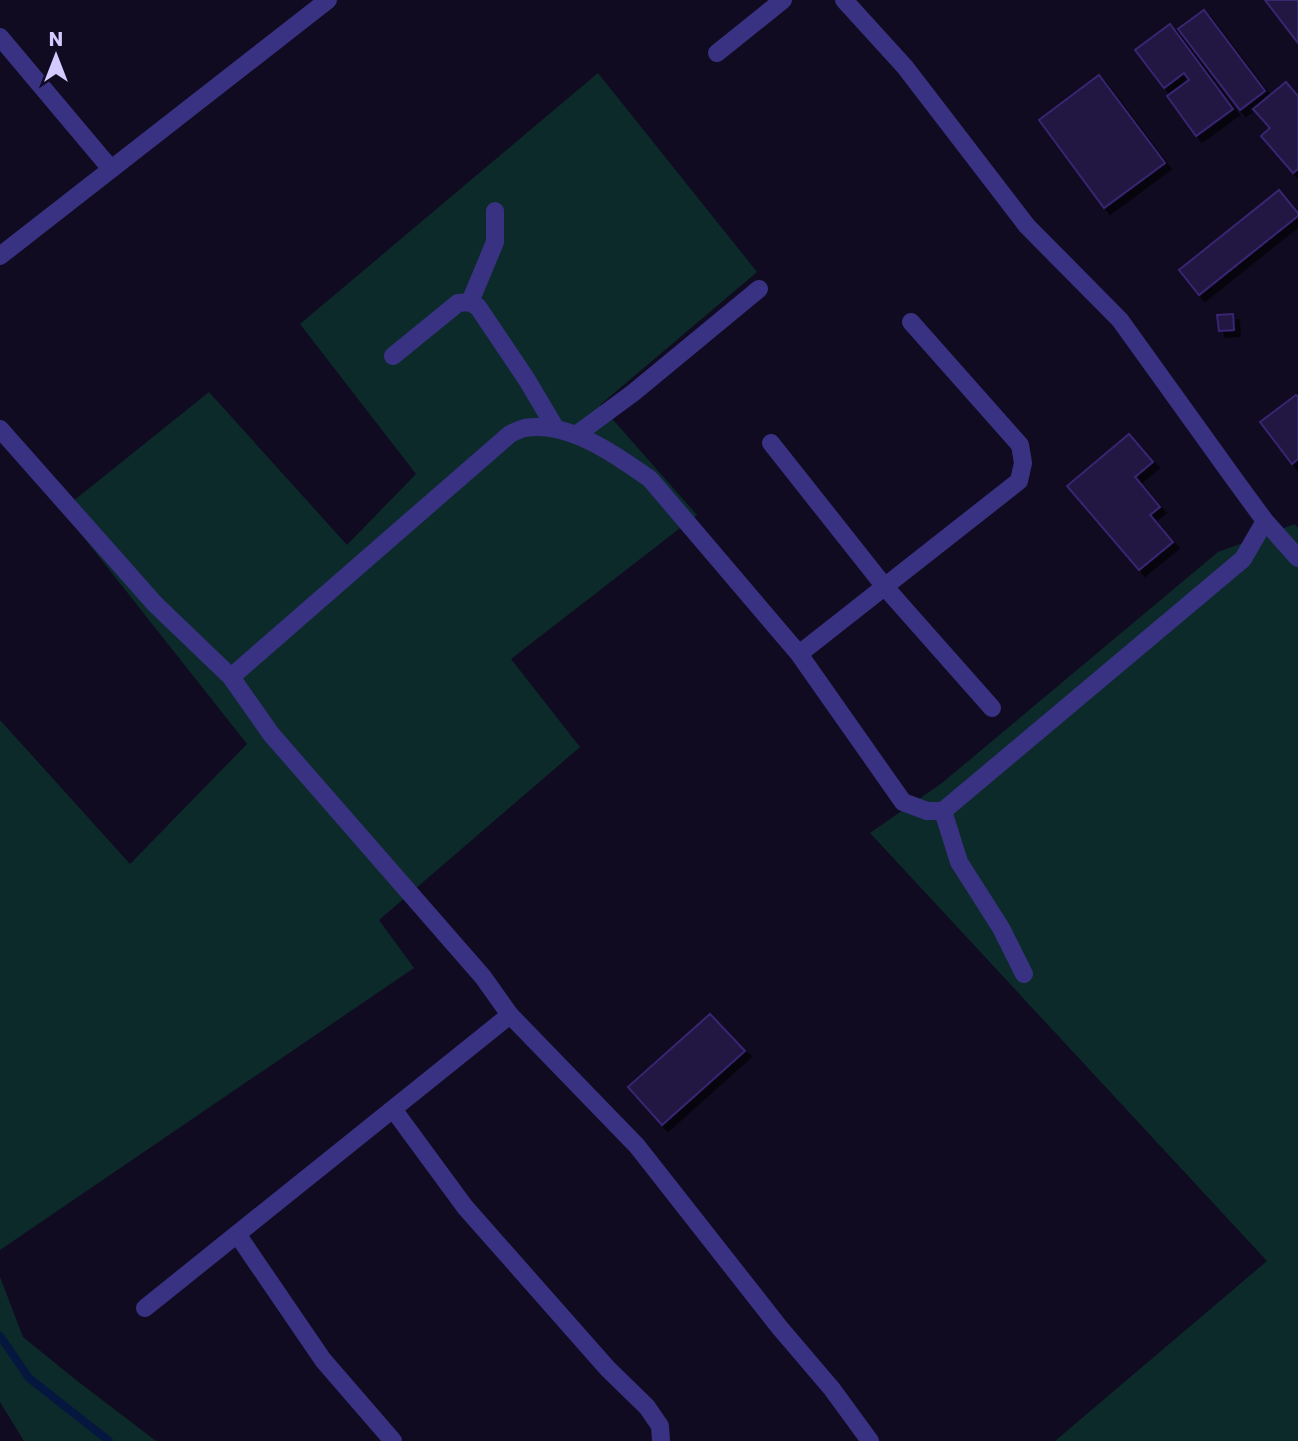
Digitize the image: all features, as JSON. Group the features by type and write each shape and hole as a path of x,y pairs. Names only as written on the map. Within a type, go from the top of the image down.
{"street":[{"path":"0,256 328,0"},
{"path":"717,53 783,0"},
{"path":"844,0 905,67 1027,226 1120,320 1265,520 1298,558"},
{"path":"0,37 111,169"},
{"path":"470,302 495,242 495,211"},
{"path":"576,435 760,289"},
{"path":"393,356 458,303 470,302 478,307 556,429"},
{"path":"799,654 1019,481 1023,463 1020,445 911,322"},
{"path":"231,677 510,434 524,428 556,429 576,435 650,478 799,654 903,802 927,811 943,811 1243,559 1265,520"},
{"path":"0,429 155,604 231,677 271,734 483,977 510,1015 637,1146 780,1328 832,1389 870,1441"},
{"path":"771,443 885,587 992,708"},
{"path":"943,811 959,862 1001,928 1024,974"},
{"path":"145,1308 510,1015"},
{"path":"393,1109 465,1207 608,1369 647,1407 660,1426 661,1441"},
{"path":"237,1234 323,1360 393,1441"}],"green space":[{"path":"598,73 757,272 600,405 697,515 511,659 580,747 379,920 414,968 0,1250 0,720 130,864 247,744 62,510 209,392 347,545 416,474 300,324"},
{"path":"1295,524 1298,528 1298,1441 1055,1441 1267,1261 870,833 942,783 1218,552"},
{"path":"0,1277 23,1337 156,1441 24,1441 0,1402"}],"building":[{"path":"1265,0 1298,0 1298,43"},
{"path":"1204,10 1265,91 1240,110 1178,29"},
{"path":"1170,24 1233,109 1196,136 1167,96 1189,80 1184,73 1164,88 1135,50"},
{"path":"1099,75 1165,163 1104,208 1039,120"},
{"path":"1286,82 1298,96 1298,169 1293,173 1261,136 1270,128 1253,109"},
{"path":"1279,190 1298,216 1199,295 1179,270"},
{"path":"1233,314 1234,330 1219,331 1217,315"},
{"path":"1296,395 1298,459 1292,464 1260,422"},
{"path":"1129,434 1153,462 1135,477 1160,507 1150,515 1173,542 1139,570 1067,486"},
{"path":"710,1014 745,1051 662,1125 628,1087"}],"waterway":[{"path":"0,1336 29,1378 109,1441"}]}
